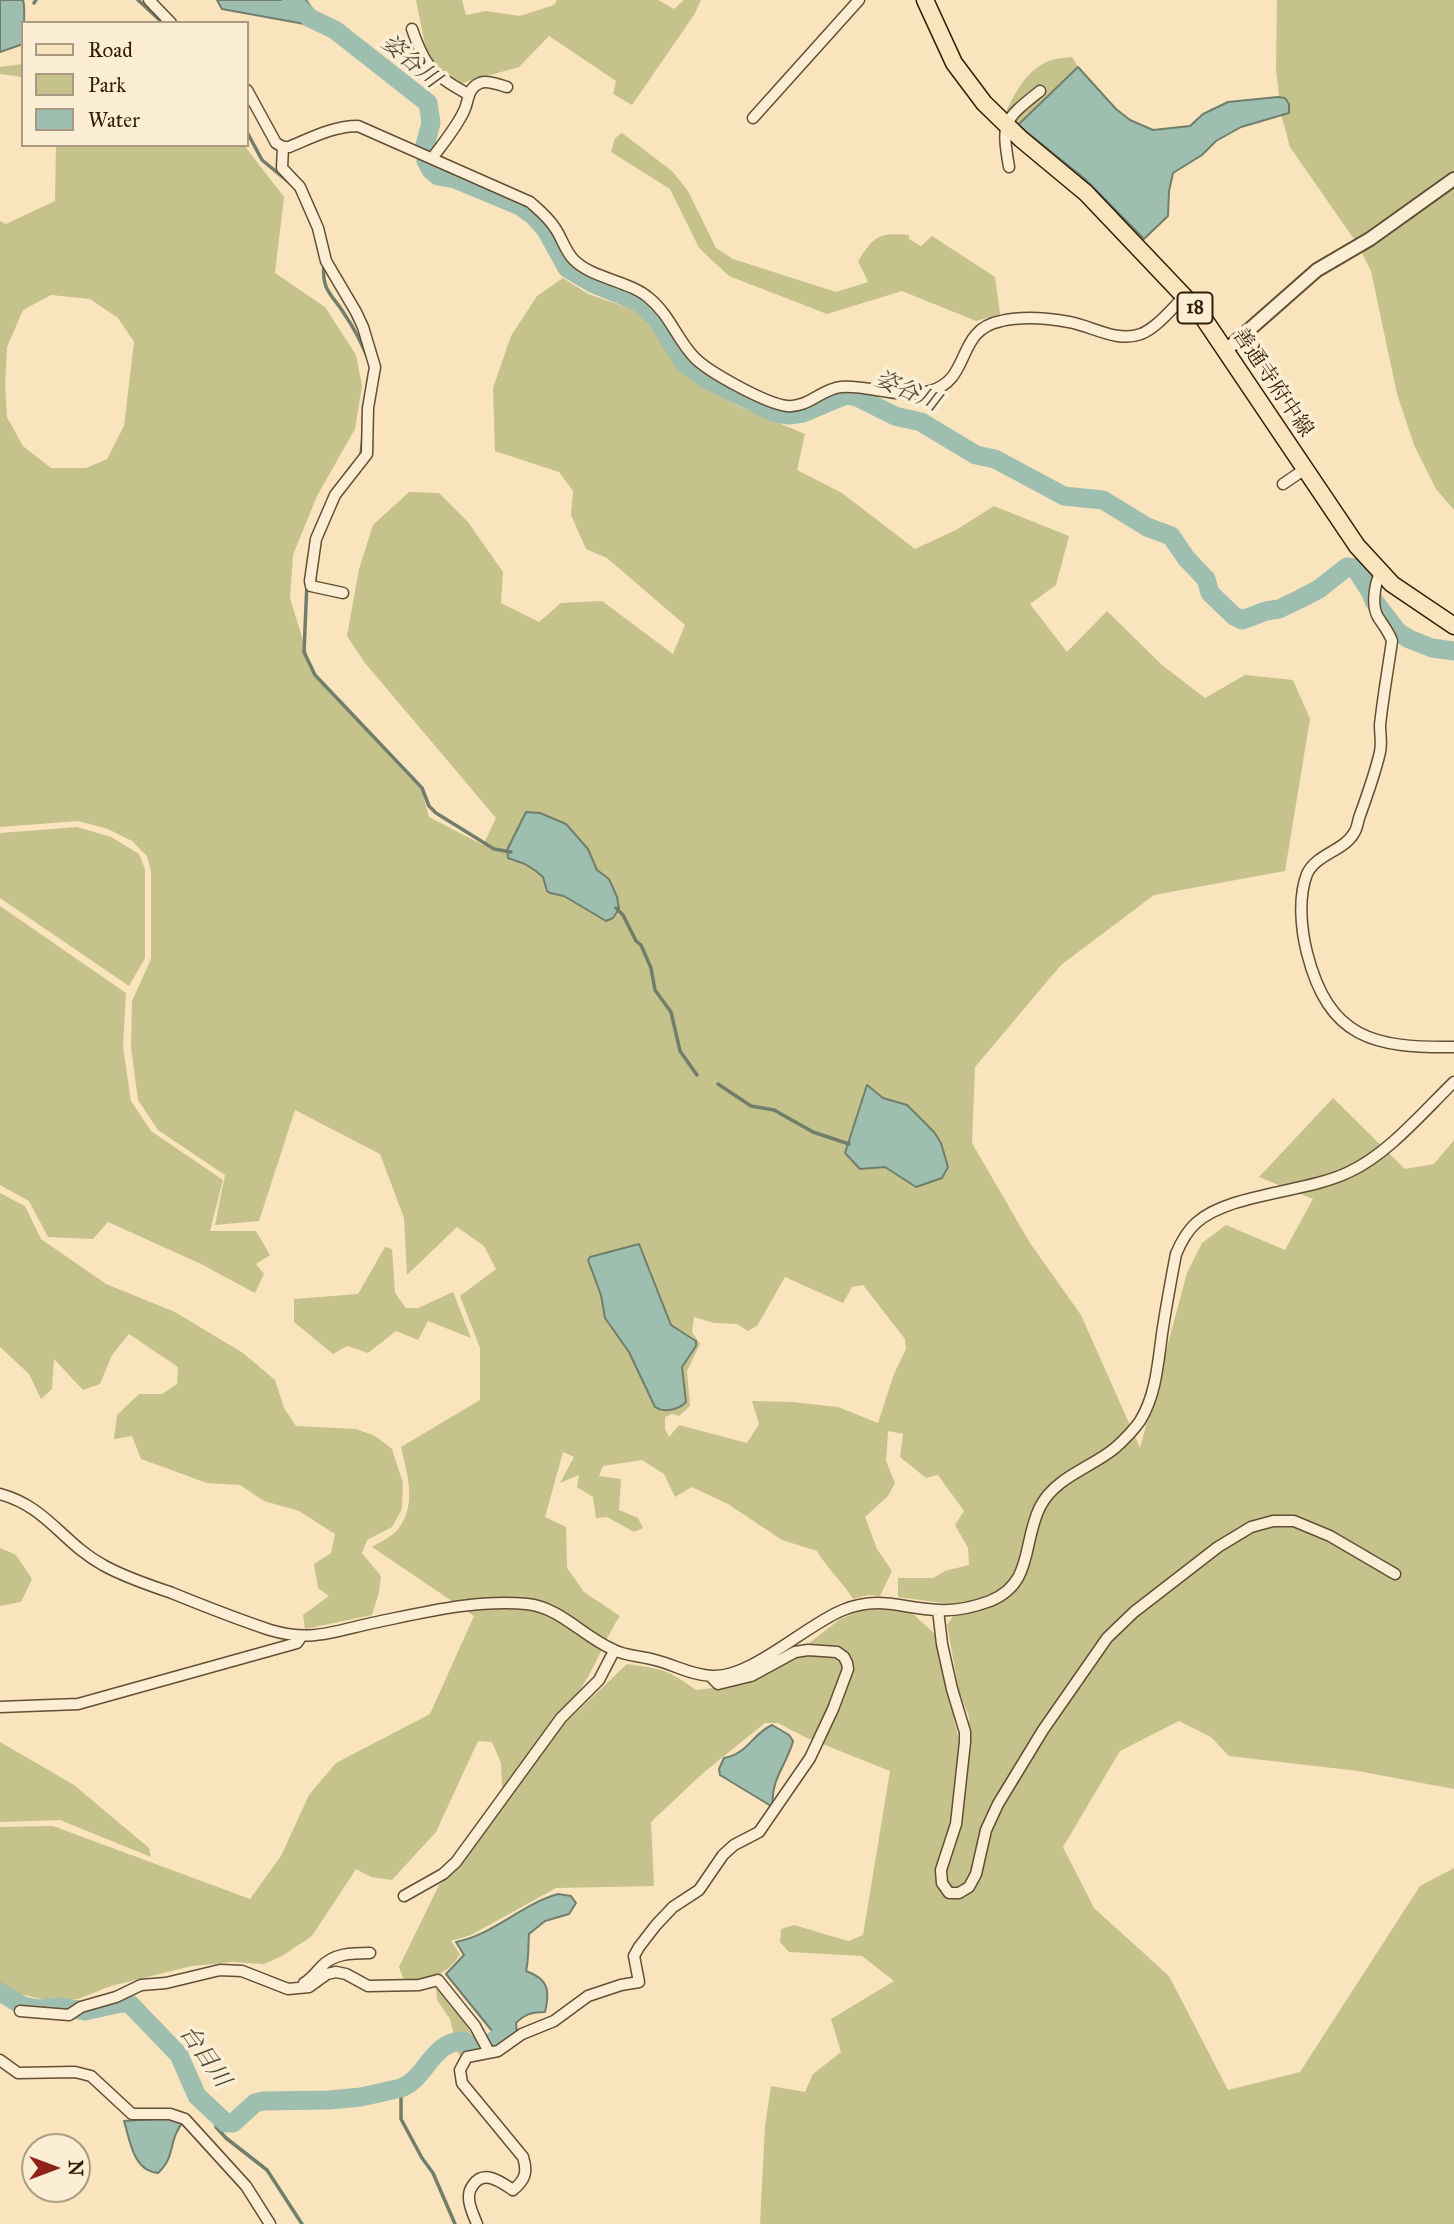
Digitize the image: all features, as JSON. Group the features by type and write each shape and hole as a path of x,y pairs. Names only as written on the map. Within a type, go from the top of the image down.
{"main road":[{"name":"善通寺府中線","path":"925,0 944,43 964,78 1005,124 1086,193 1200,313 1350,537 1380,573 1454,626"}],"street":[{"path":"149,0 168,21"},
{"path":"753,118 859,0"},
{"path":"412,29 425,61 440,79 468,94"},
{"path":"431,157 466,108 468,94 478,83 507,86"},
{"path":"1009,167 1005,124 1016,110 1040,91"},
{"path":"248,92 276,143 283,147 345,126 358,126 530,201 548,217 576,262 590,271 648,296 665,315 693,357 745,390 783,406 806,404 839,387 898,394 933,391 947,384 975,332 988,323 1042,318 1072,322 1121,337 1132,336 1149,329 1185,296"},
{"path":"283,147 282,168 300,187 318,228 326,261 363,327 375,367 368,408 367,454 335,495 316,539 310,581 311,586 318,589 343,593"},
{"path":"1226,351 1317,270 1370,239 1454,180"},
{"path":"1283,484 1305,469"},
{"path":"1380,573 1374,587 1376,614 1392,641 1380,728 1381,748 1354,834 1313,864 1308,871 1302,898 1303,938 1311,971 1324,1000 1337,1017 1355,1031 1386,1043 1412,1047 1454,1047"},
{"path":"0,1494 12,1497 40,1514 90,1558 109,1569 272,1630 301,1637 319,1636 462,1606 527,1604 542,1607 614,1651 661,1661 691,1674 710,1676 730,1675 745,1668 834,1614 856,1605 871,1602 938,1610 983,1604 1012,1588 1024,1568 1033,1525 1040,1506 1049,1493 1061,1482 1111,1451 1131,1433 1142,1418 1159,1364 1176,1254 1195,1223 1232,1204 1317,1184 1348,1173 1370,1161 1454,1082"},
{"path":"938,1610 952,1689 965,1732 956,1824 941,1870 943,1887 949,1893 959,1893 969,1887 976,1874 986,1830 998,1804 1043,1730 1100,1647 1134,1612 1218,1547 1251,1527 1273,1521 1294,1521 1330,1536 1395,1574"},
{"path":"0,1707 78,1704 297,1643 301,1637"},
{"path":"477,2224 468,2199 476,2181 493,2178 513,2190 523,2182 526,2173 523,2157 462,2083 460,2077 467,2057 498,2051 522,2034 554,2021 588,1996 639,1982 634,1956 639,1947 673,1907 699,1890 723,1855 734,1845 759,1832 810,1758 848,1669 844,1657 837,1652 808,1650 795,1651 751,1676 733,1682 718,1685 710,1676"},
{"path":"404,1896 443,1874 456,1862 561,1718 600,1680 614,1651"},
{"path":"275,1985 302,1984 310,1980 324,1964 344,1954 370,1953"},
{"path":"20,2011 69,2015 141,1985 166,1983 209,1972 242,1971 288,1989 309,1987 327,1974 336,1972 346,1974 368,1986 419,1985 439,1980 475,2026 489,2052"},
{"path":"0,2060 12,2070 25,2074 83,2073 97,2080 132,2114 170,2114 184,2119 246,2186 270,2224"}],"green space":[{"path":"416,0 462,0 466,15 486,11 520,16 554,5 557,0 658,0 674,9 684,0 701,0 694,15 632,105 613,94 616,81 549,36 519,67 462,83 435,65 425,45"},
{"path":"1277,0 1454,0 1454,510 1436,489 1414,445 1397,394 1371,271 1358,245 1290,147 1281,114 1276,69"},
{"path":"1072,57 1078,67 1018,125 1005,114 1017,90 1034,70 1052,60"},
{"path":"21,64 21,77 0,74 0,67"},
{"path":"622,133 672,171 688,191 716,248 733,259 836,292 868,282 858,261 878,238 891,234 909,235 909,239 921,246 932,236 995,277 1000,314 976,321 902,291 827,314 729,276 699,248 670,189 611,152 615,138"},
{"path":"56,147 246,147 284,197 275,273 325,307 356,355 362,386 355,429 317,496 293,555 290,598 314,676 422,791 429,817 483,845 496,818 365,663 347,636 359,569 373,525 409,492 439,493 468,522 503,572 501,603 539,622 561,603 602,601 673,654 685,625 607,558 586,549 571,515 573,491 559,472 495,451 493,388 511,336 537,296 563,278 588,294 637,311 682,372 738,406 805,434 797,470 842,493 915,549 956,530 994,506 1069,536 1056,585 1030,604 1067,652 1107,611 1162,665 1205,698 1245,675 1293,680 1310,719 1285,871 1154,895 1061,965 975,1067 972,1143 1030,1243 1081,1315 1140,1448 1187,1273 1202,1243 1226,1225 1285,1250 1313,1199 1259,1177 1333,1098 1405,1169 1434,1164 1454,1140 1454,1789 1358,1771 1229,1756 1211,1737 1179,1721 1120,1751 1063,1847 1094,1908 1169,1976 1228,2090 1300,2072 1420,1886 1454,1868 1454,2224 760,2224 765,2126 771,2086 805,2092 813,2074 841,2052 831,2019 894,1981 862,1956 789,1952 780,1942 781,1929 794,1925 848,1941 863,1935 890,1771 805,1737 778,1723 765,1723 703,1773 651,1822 654,1886 556,1888 471,1935 451,1941 460,1954 450,1967 436,1976 404,1980 399,1967 439,1885 455,1871 503,1808 501,1763 492,1742 478,1741 436,1832 392,1880 371,1877 356,1869 312,1936 282,1956 264,1964 233,1962 192,1966 111,1986 78,1999 45,2000 21,1994 0,1983 0,1827 53,1826 250,1899 281,1856 309,1795 336,1763 430,1714 474,1616 372,1547 399,1528 408,1509 409,1488 401,1447 480,1400 480,1348 460,1296 496,1269 484,1246 457,1227 407,1275 404,1218 380,1154 295,1110 259,1221 215,1225 225,1175 158,1130 138,1100 131,1047 132,1001 151,959 151,871 147,856 132,841 108,829 78,821 0,827 0,221 6,224 55,201","holes":["51,295 90,299 118,318 134,342 124,426 107,459 86,468 51,468 23,446 7,417 7,347 23,310","867,1086 883,1098 906,1105 934,1132 941,1143 948,1167 942,1178 916,1187 885,1167 845,1153","639,1244 671,1325 694,1338 696,1346 682,1367 686,1402 655,1407 603,1300 588,1260","785,1277 843,1303 852,1287 863,1285 905,1339 906,1349 894,1374 878,1423 838,1407 752,1401 759,1424 747,1443 679,1425 669,1437 665,1429 665,1417 672,1414 679,1416 690,1406 687,1371 700,1344 692,1332 694,1317 714,1323 737,1324 748,1331 757,1326","888,1431 903,1434 900,1457 926,1478 938,1475 964,1511 955,1525 968,1548 969,1565 945,1571 933,1578 898,1578 898,1597 979,1608 954,1615 947,1625 959,1691 969,1717 967,1748 960,1745 935,1634 912,1613 879,1609 863,1610 840,1619 776,1669 729,1686 696,1690 664,1671 627,1664 562,1726 542,1738 583,1685 620,1616 584,1592 567,1568 566,1527 545,1517 563,1452 574,1457 560,1483 579,1475 577,1487 593,1497 596,1518 607,1517 634,1532 643,1528 638,1518 619,1510 621,1479 599,1476 603,1466 642,1460 664,1474 675,1497 692,1487 728,1504 782,1540 817,1551 853,1599 868,1595 880,1596 892,1571 877,1549 865,1517 888,1496 895,1483 886,1461"]},
{"path":"77,827 111,837 139,854 145,869 145,958 129,986 0,898 0,833"},
{"path":"0,906 126,993 123,1047 131,1101 151,1131 223,1180 210,1231 256,1231 270,1255 256,1264 264,1274 255,1293 201,1264 108,1222 93,1239 48,1237 29,1201 0,1185"},
{"path":"0,1193 25,1206 41,1239 106,1284 175,1312 243,1353 275,1380 284,1408 296,1426 356,1429 375,1436 392,1449 403,1483 402,1509 392,1527 367,1540 362,1553 381,1576 372,1615 305,1629 303,1615 329,1596 318,1588 314,1564 331,1553 335,1534 299,1511 264,1501 240,1485 207,1483 141,1459 132,1436 114,1439 117,1415 139,1394 162,1394 177,1384 178,1367 129,1334 112,1355 100,1384 83,1390 54,1359 52,1389 41,1399 29,1374 0,1347"},
{"path":"385,1247 392,1249 395,1293 406,1308 418,1308 453,1292 471,1338 428,1321 418,1340 396,1331 368,1353 347,1346 333,1354 294,1322 294,1299 358,1294"},
{"path":"0,1548 16,1555 32,1579 21,1602 0,1606"},
{"path":"0,1742 74,1785 149,1848 151,1857 60,1820 0,1822"},
{"path":"436,1988 456,2008 481,2050 461,2058 451,2041 455,2039 450,2019 437,2000"}],"water":[{"path":"0,0 23,0 21,45 0,52"},
{"path":"217,0 306,0 316,14 310,25 222,9"},
{"path":"1078,67 1116,109 1130,120 1153,130 1190,126 1203,114 1228,102 1285,98 1289,104 1289,113 1241,127 1216,141 1202,155 1173,173 1168,216 1144,239 1085,179 1018,125"},
{"path":"526,812 540,813 566,824 588,849 597,870 609,879 617,897 619,909 613,918 606,921 564,896 550,893 543,877 536,871 508,858 507,850"},
{"path":"867,1085 883,1098 907,1105 934,1132 941,1143 948,1167 942,1178 916,1187 885,1167 860,1169 845,1153"},
{"path":"639,1244 671,1325 696,1341 696,1346 682,1367 686,1402 671,1410 655,1407 629,1352 605,1318 601,1295 588,1260 590,1257"},
{"path":"772,1725 789,1735 793,1741 774,1787 771,1806 720,1775 719,1769 724,1758 745,1748"},
{"path":"558,1894 571,1896 576,1903 569,1914 545,1921 529,1934 526,1971 539,1978 546,1987 545,2012 522,2017 516,2023 517,2034 501,2042 446,1974 464,1955 456,1942 482,1933"},
{"path":"171,2118 183,2122 175,2135 164,2167 158,2173 150,2171 138,2161 124,2121"}],"waterway":[{"path":"138,0 161,21"},
{"name":"姿谷川","path":"291,0 310,18 335,30 428,103 431,123 425,145 426,161 431,170 438,176 455,179 520,206 534,216 546,230 567,268 594,284 641,303 658,321 684,363 704,378 775,413 789,415 803,413 846,395 857,397 895,416 921,422 976,455 995,459 1064,496 1103,500 1147,527 1171,536 1186,558 1206,579 1210,593 1234,616 1242,620 1279,609 1319,589 1347,567 1355,568 1374,601 1398,632 1432,648 1454,651"},
{"path":"248,134 262,160 291,184"},
{"path":"324,265 326,287 341,308 367,356"},
{"path":"363,428 364,408"},
{"path":"361,455 363,435"},
{"path":"307,582 304,652 315,675 422,788 429,806 436,813 494,849 511,852"},
{"path":"616,908 641,945 651,968 655,990 671,1012 680,1051 697,1075"},
{"path":"718,1084 751,1106 774,1110 813,1132 849,1144"},
{"name":"台目川","path":"0,1992 23,2006 39,2009 62,2007 85,2011 121,2003 130,2004 179,2055 197,2096 226,2123 233,2123 255,2103 263,2101 361,2097 401,2088 417,2077 444,2047 463,2041 474,2048 480,2048"},
{"path":"492,2042 499,2037"},
{"path":"401,2088 401,2119 433,2173 455,2224"},
{"path":"217,2115 216,2127 267,2170 302,2224"}]}
